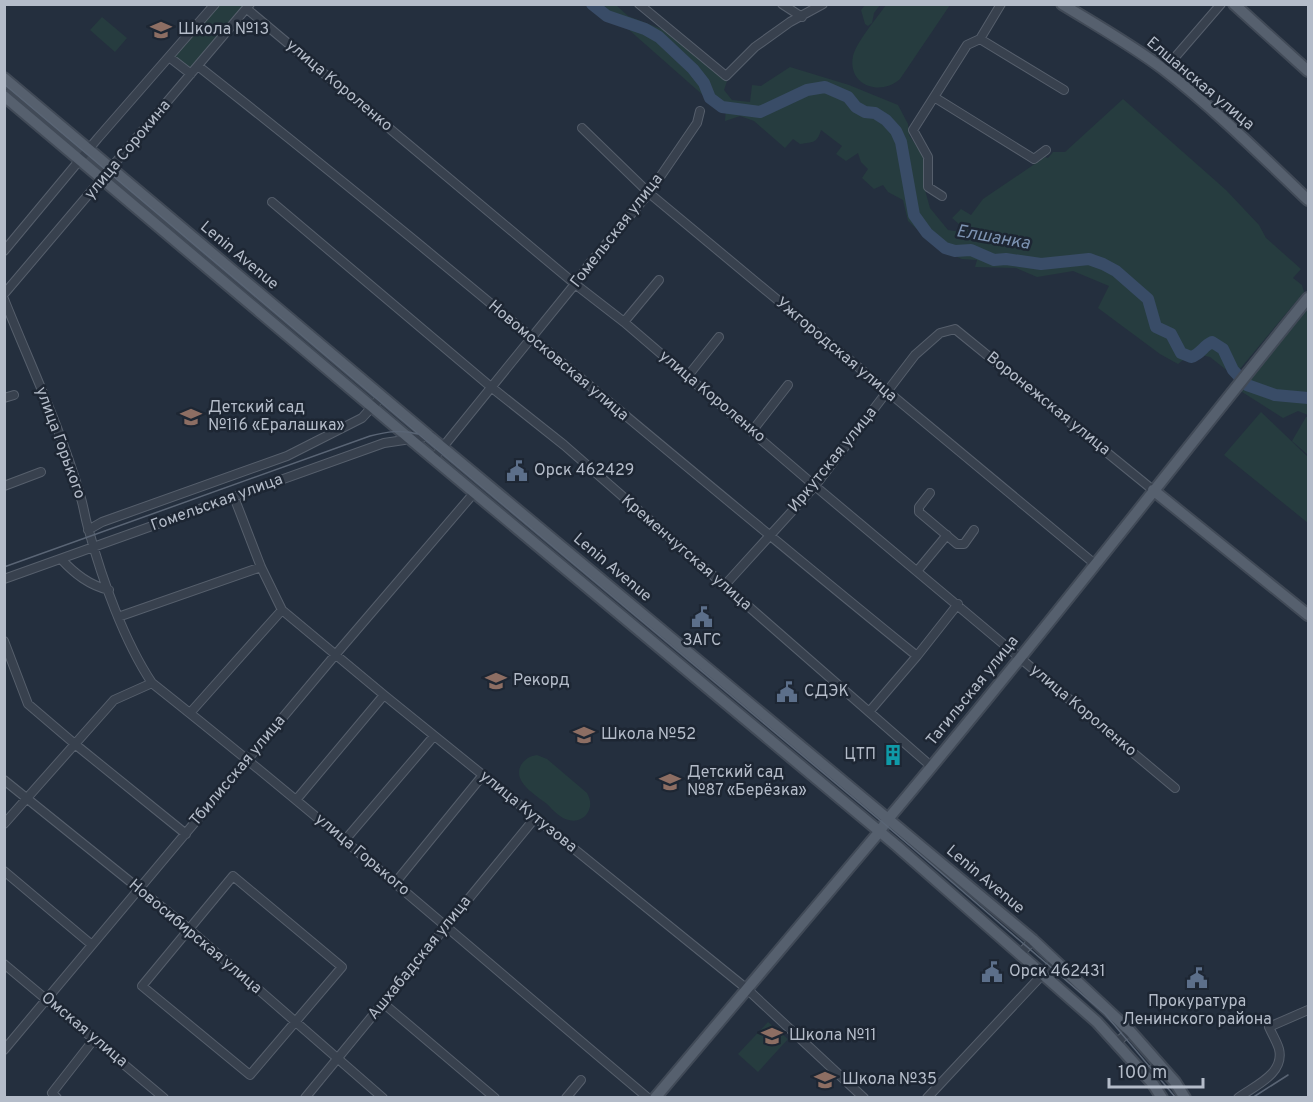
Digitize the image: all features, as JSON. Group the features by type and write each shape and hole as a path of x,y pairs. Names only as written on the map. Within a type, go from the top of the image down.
{"main road":[{"name":"Елшанская улица","path":"1062,4 1139,52 1202,100 1308,200"},
{"path":"1234,4 1308,71"},
{"name":"Lenin Avenue","path":"6,82 90,148 442,447 1033,940 1130,1031 1159,1064 1182,1097"},
{"name":"Lenin Avenue","path":"4,96 104,178 474,493 880,831 1021,953 1105,1030 1162,1098"},
{"name":"Тагильская улица","path":"655,1098 880,831 1308,298"},
{"path":"1153,490 1308,615"}],"street":[{"name":"улица Сорокина","path":"4,251 215,4"},
{"path":"639,4 726,76 755,47 790,22 823,4"},
{"path":"782,4 802,17"},
{"path":"942,196 928,188 928,157 913,130 967,45 980,39 1001,4"},
{"path":"1164,70 1221,4"},
{"name":"улица Сорокина","path":"4,294 249,7"},
{"name":"улица Короленко","path":"249,7 1175,788"},
{"path":"980,39 1064,90"},
{"path":"169,57 191,74"},
{"name":"Новомосковская улица","path":"198,66 310,155 917,656"},
{"path":"934,98 1034,159 1046,150"},
{"name":"Гомельская улица","path":"434,458 575,284 590,262 649,193 697,123 700,111"},
{"name":"Ужгородская улица","path":"582,128 649,193 1095,565"},
{"name":"Кременчугская улица","path":"272,202 491,387 564,445 932,767"},
{"path":"213,272 222,262"},
{"path":"624,322 659,280"},
{"name":"улица Горького","path":"4,299 65,453 80,495 93,547 118,617 136,659 152,682 345,840 648,1098"},
{"name":"Воронежская улица","path":"940,333 955,328 1153,490"},
{"name":"Иркутская улица","path":"724,586 815,486 915,355 940,333"},
{"path":"687,376 719,337"},
{"path":"753,430 788,385"},
{"path":"4,398 14,395"},
{"name":"Гомельская улица","path":"88,530 112,519 287,456 362,418 382,396"},
{"name":"Гомельская улица","path":"4,579 384,443 431,436"},
{"path":"4,486 41,472"},
{"name":"Тбилисская улица","path":"4,1050 474,493"},
{"path":"930,493 919,507 919,512 957,544 963,544 974,530"},
{"name":"улица Кутузова","path":"234,497 261,567 282,610 747,989 864,1098"},
{"path":"526,536 537,525"},
{"path":"918,570 947,535"},
{"path":"61,559 81,578 109,590"},
{"path":"118,617 261,567"},
{"path":"868,712 958,604"},
{"path":"627,620 637,609"},
{"path":"190,713 282,610"},
{"path":"4,640 28,704 186,834"},
{"path":"694,676 704,665"},
{"path":"4,824 114,700 152,682"},
{"path":"722,698 731,687"},
{"path":"296,800 384,695"},
{"path":"345,840 434,736"},
{"path":"801,765 810,753"},
{"path":"395,883 483,775"},
{"name":"Новосибирская улица","path":"4,780 189,929 383,1098"},
{"name":"Ашхабадская улица","path":"305,1098 535,818"},
{"path":"4,871 92,945"},
{"path":"233,876 342,967 250,1075 142,986 189,929 233,876"},
{"path":"1021,953 1033,940"},
{"path":"927,1098 1056,960"},
{"name":"Омская улица","path":"4,964 164,1098"},
{"path":"1060,988 1072,975"},
{"path":"383,1003 495,1098"},
{"path":"1238,1098 1274,1074 1279,1060 1279,1050 1269,1027 1308,1010"},
{"path":"1105,1030 1117,1018"},
{"path":"1116,1043 1130,1031"},
{"path":"57,1098 52,1093 94,1038"},
{"path":"1145,1076 1159,1064"},
{"path":"567,1098 581,1080"}],"green space":[{"path":"215,5 250,5 191,74 169,57"},
{"path":"596,5 616,5 628,16 662,29 727,81 724,90 732,100 750,102 752,85 761,86 790,67 849,85 898,105 908,124 909,135 923,156 923,183 930,208 948,230 961,232 958,230 960,225 952,218 961,209 971,215 983,199 1045,157 1048,158 1053,152 1065,152 1123,99 1226,190 1259,225 1266,238 1301,269 1293,278 1302,285 1304,292 1234,376 1210,357 1192,353 1178,364 1160,354 1098,308 1109,286 1073,271 1037,277 1016,268 975,267 977,260 962,259 940,250 908,221 903,200 888,192 883,185 874,189 862,178 868,169 861,162 858,153 846,161 836,154 842,146 821,130 814,141 800,144 793,139 785,148 754,121 740,116 725,121 726,108 720,103 713,104 611,14"},
{"path":"865,5 880,5 874,13 872,23 868,26 865,24 861,10"},
{"path":"886,5 950,5 900,79 883,87 875,87 860,81 855,74 852,66 853,56 863,37"},
{"path":"102,17 127,38 115,52 90,30"},
{"path":"1308,307 1308,415 1298,411 1283,418 1239,390"},
{"path":"1261,412 1308,457 1308,523 1224,455"},
{"path":"1308,417 1308,455 1292,441"},
{"path":"537,755 547,759 587,793 590,807 579,820 566,819 557,814 522,782 519,771 521,765 528,758"},
{"path":"768,1022 788,1039 758,1072 738,1054"}],"waterway":[{"name":"Елшанка","path":"592,4 607,16 645,29 659,37 693,69 704,83 710,98 722,107 760,112 807,90 825,87 848,97 856,107 865,112 875,113 886,120 896,131 901,142 914,215 927,233 945,248 955,251 971,250 994,260 1006,259 1041,264 1089,259 1103,264 1116,271 1148,299 1156,327 1171,334 1181,353 1191,357 1212,342 1223,349 1233,370 1247,385 1275,395 1308,398"}],"tram line":[{"path":"4,84 887,826 1105,1014 1176,1098"},
{"path":"4,567 370,436 394,432 418,434"},
{"path":"1252,1098 1288,1075"}],"place":[{"name":"Школа №13","path":"161,30"},
{"name":"Детский сад №116 «Ералашка»","path":"191,417"},
{"name":"Орск 462429","path":"517,471"},
{"name":"ЗАГС","path":"702,617"},
{"name":"Рекорд","path":"496,681"},
{"name":"СДЭК","path":"787,692"},
{"name":"Школа №52","path":"584,735"},
{"name":"ЦТП","path":"893,755"},
{"name":"Детский сад №87 «Берёзка»","path":"670,782"},
{"name":"Орск 462431","path":"992,972"},
{"name":"Прокуратура Ленинского района","path":"1197,978"},
{"name":"Школа №11","path":"772,1036"},
{"name":"Школа №35","path":"825,1080"}]}
